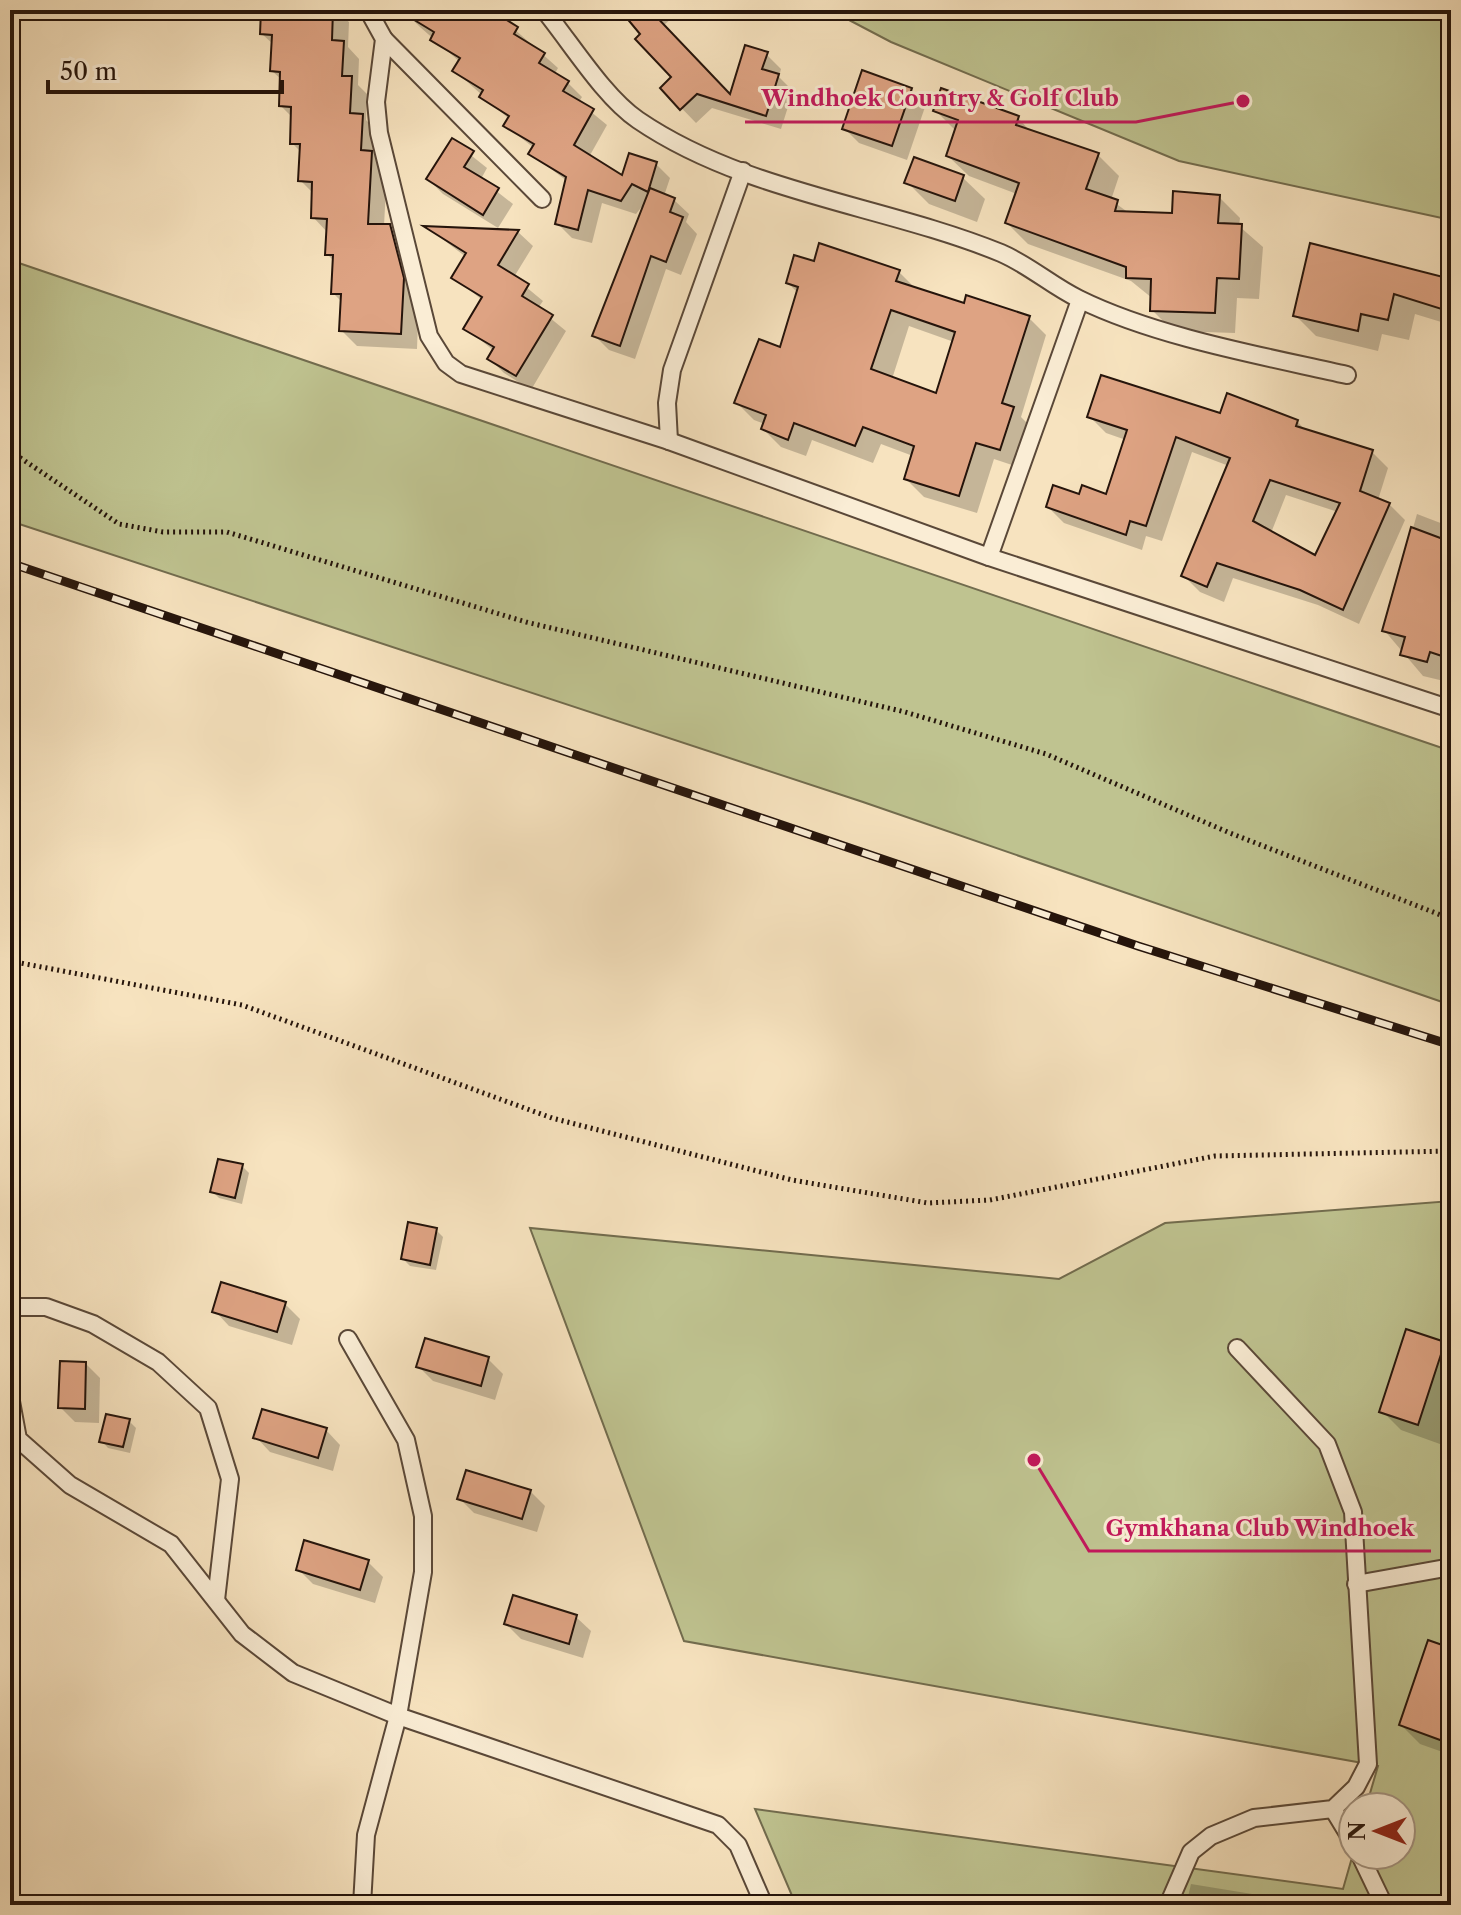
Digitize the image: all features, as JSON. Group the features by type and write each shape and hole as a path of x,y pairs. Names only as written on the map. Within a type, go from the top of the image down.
{"lane":[{"path":"368,10 384,39 542,199"},
{"path":"544,10 635,118 676,144 743,171 1003,254 1080,300 1205,342 1347,375"},
{"path":"384,39 376,102 379,133 433,346 446,363 478,382 669,441 989,557 1451,709"},
{"path":"669,441 667,403 672,370 743,171"},
{"path":"989,557 1080,300"},
{"path":"10,1307 46,1307 93,1324 158,1362 208,1408 230,1479 216,1600"},
{"path":"348,1339 406,1440 423,1516 423,1572 398,1716 366,1835 362,1905"},
{"path":"1168,1905 1191,1852 1211,1836 1254,1818 1333,1809 1356,1787 1368,1764 1353,1512 1327,1444 1237,1348"},
{"path":"10,1396 18,1439 70,1485 171,1544 242,1634 293,1673 398,1716 718,1825 738,1845 764,1905"},
{"path":"1356,1584 1451,1567"},
{"path":"1333,1809 1337,1816"},
{"path":"1368,1871 1384,1905"}],"path":[{"path":"10,451 119,524 163,532 227,532 526,622 905,712 1032,749 1230,833 1451,919"},
{"path":"10,961 242,1005 552,1118 792,1180 928,1203 990,1200 1215,1156 1451,1151"}],"green space":[{"path":"830,10 1451,10 1451,220 1179,161 891,42"},
{"path":"10,260 1451,751 1451,1005 863,802 10,521"},
{"path":"1451,1201 1451,1905 796,1905 755,1809 1343,1889 1348,1871 1417,1871 1417,1791 1371,1791 1378,1766 684,1641 530,1228 1059,1279 1165,1223"}],"building":[{"path":"261,10 333,10 332,40 344,41 342,76 352,76 350,113 363,114 361,150 372,151 368,224 390,224 404,278 401,334 339,331 341,294 331,294 333,255 325,255 327,219 311,218 312,182 298,181 300,144 290,144 291,107 279,106 280,72 270,71 272,35 260,34"},
{"path":"398,10 491,10 518,27 514,34 545,53 539,63 569,81 563,91 594,109 574,145 622,175 629,153 657,162 648,192 632,184 621,201 588,190 578,230 555,224 566,177 528,154 534,144 503,126 509,116 479,97 483,90 452,71 460,58 430,40 434,32"},
{"path":"620,10 650,10 730,94 745,45 768,52 762,69 779,74 766,116 697,94 680,110 660,88 671,77 635,39 640,34"},
{"path":"862,70 912,88 892,146 842,129"},
{"path":"941,88 1019,116 1016,125 1099,153 1086,189 1118,200 1115,211 1172,213 1173,191 1220,195 1218,223 1242,224 1239,279 1217,278 1215,313 1150,311 1151,279 1126,278 1126,267 1005,223 1019,183 946,156 958,120 933,111"},
{"path":"452,138 474,151 464,167 499,188 483,215 426,179"},
{"path":"914,157 964,175 955,201 904,183"},
{"path":"650,188 675,198 670,212 683,217 666,262 651,256 620,346 592,336"},
{"path":"423,226 519,230 498,265 529,284 522,296 553,315 516,376 487,359 494,347 463,329 482,297 451,278 466,253"},
{"path":"819,243 900,270 896,281 964,303 966,295 1030,316 1002,403 1014,407 1000,450 976,443 959,496 904,479 914,446 863,427 855,446 794,423 788,440 761,429 766,415 734,403 759,339 780,347 798,287 786,283 794,255 814,261","holes":["891,310 955,332 936,393 871,369"]},
{"path":"1310,243 1451,279 1451,312 1394,294 1388,320 1361,314 1358,331 1293,316"},
{"path":"1101,375 1220,413 1227,393 1298,420 1296,426 1373,450 1360,491 1390,503 1343,610 1300,590 1217,563 1207,587 1181,576 1230,458 1176,437 1146,526 1130,521 1126,535 1046,507 1053,485 1079,494 1082,485 1106,494 1127,430 1087,417","holes":["1270,480 1340,503 1315,555 1253,521"]},
{"path":"1411,527 1451,542 1451,659 1430,652 1427,662 1400,655 1405,637 1382,631"},
{"path":"218,1159 243,1164 235,1198 210,1192"},
{"path":"408,1222 437,1228 430,1265 401,1259"},
{"path":"221,1282 286,1302 277,1332 212,1312"},
{"path":"1406,1329 1445,1342 1418,1425 1379,1412"},
{"path":"425,1338 489,1357 481,1386 416,1367"},
{"path":"60,1361 86,1362 85,1409 58,1408"},
{"path":"262,1409 327,1428 318,1458 253,1438"},
{"path":"106,1414 130,1419 123,1447 99,1442"},
{"path":"466,1470 531,1490 522,1519 457,1499"},
{"path":"304,1540 369,1560 360,1590 296,1570"},
{"path":"513,1595 577,1615 569,1644 504,1624"},
{"path":"1428,1640 1451,1648 1451,1744 1399,1725"}],"railway":[{"path":"10,563 1138,946 1451,1045"}],"place":[{"name":"Windhoek Country & Golf Club","path":"1243,101"},
{"name":"Gymkhana Club Windhoek","path":"1034,1460"}]}
